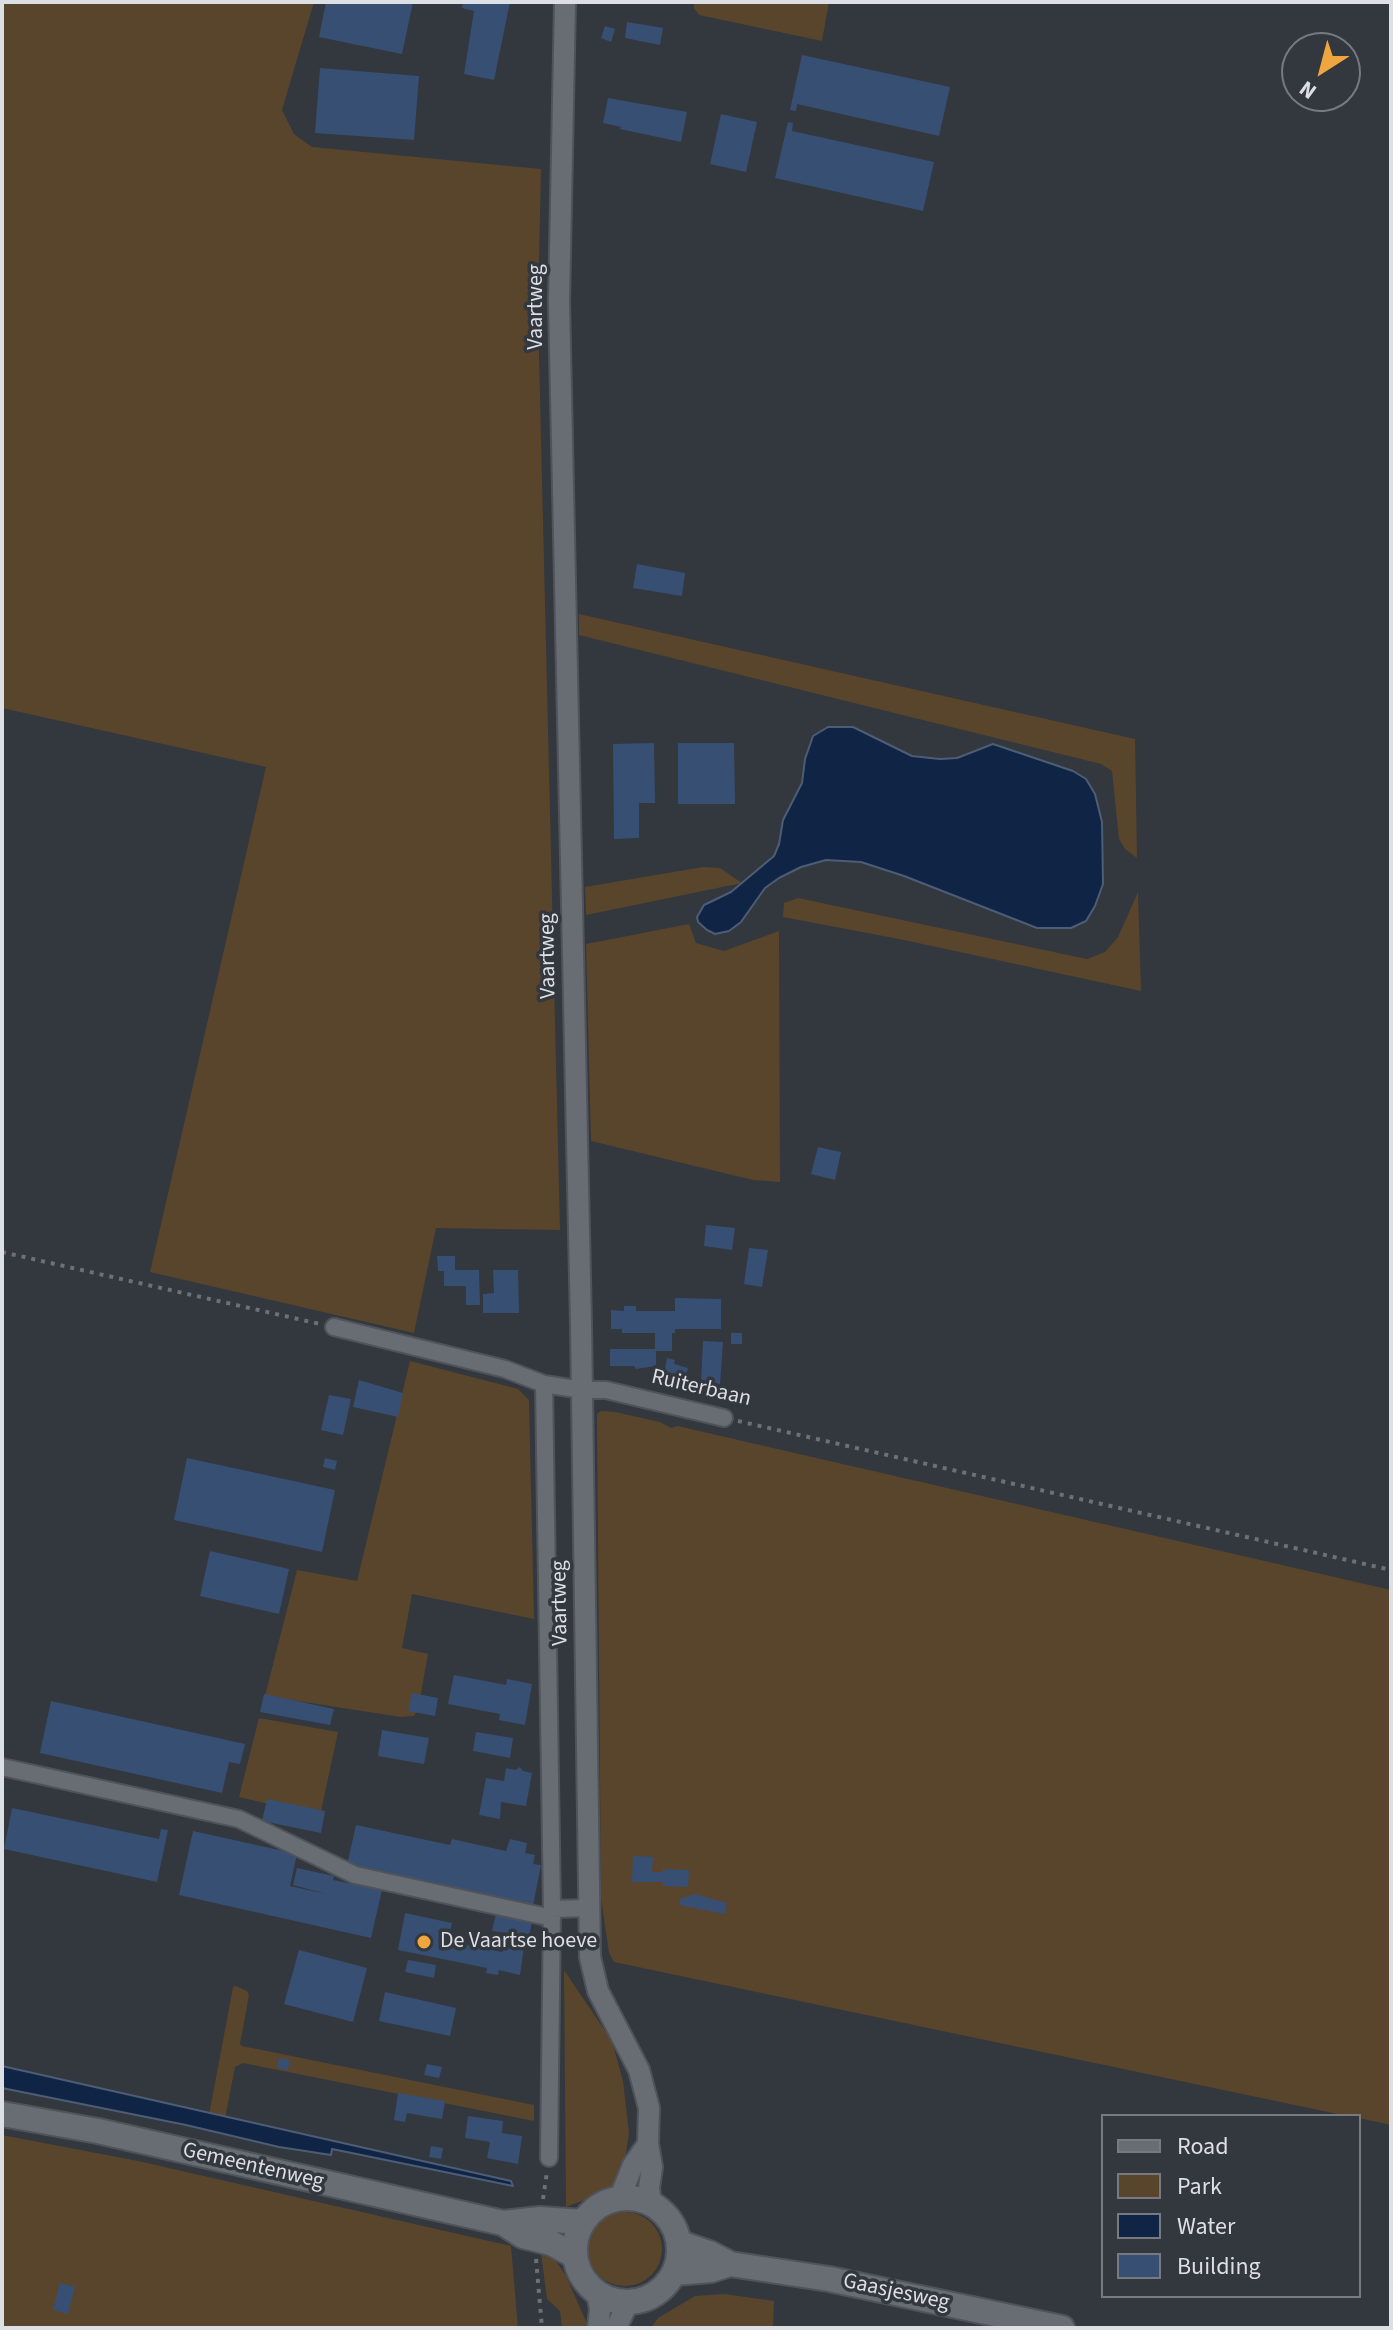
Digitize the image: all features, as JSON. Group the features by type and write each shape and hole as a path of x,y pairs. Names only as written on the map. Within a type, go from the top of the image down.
{"main road":[{"name":"Gemeentenweg","path":"2,2114 98,2131 503,2223 540,2219 582,2222"},
{"path":"620,2197 651,2203 670,2219 680,2243 675,2273 666,2285 642,2301 628,2303 597,2293 586,2283 575,2256 575,2238 582,2222 592,2210 620,2197"},
{"name":"Gemeentenweg","path":"503,2223 523,2236 551,2243 575,2256"},
{"name":"Gaasjesweg","path":"680,2243 730,2264 829,2279 1062,2328"},
{"name":"Gaasjesweg","path":"675,2273 711,2270 730,2264"}],"street":[{"name":"Vaartweg","path":"565,2 559,302 582,1390 588,1908 590,1957 598,1991 639,2070 649,2108 651,2203"},
{"name":"Ruiterbaan","path":"334,1327 505,1369 544,1384 606,1390 724,1418"},
{"name":"Vaartweg","path":"544,1384 552,1913 549,2158"},
{"path":"2,1767 239,1819 355,1875 552,1913 588,1908"},
{"path":"620,2197 633,2165 648,2144"},
{"path":"597,2293 600,2309 598,2328"},
{"path":"616,2328 628,2303"}],"path":[{"path":"2,1252 334,1327"},
{"name":"Ruiterbaan","path":"724,1418 1391,1570"}],"green space":[{"path":"2,2 314,2 282,110 294,134 312,147 541,169 538,312 560,1230 436,1228 414,1333 150,1272 266,767 2,708"},
{"path":"694,2 829,2 822,41 699,15"},
{"path":"579,614 1135,739 1137,858 1125,849 1119,839 1112,771 1101,764 579,635"},
{"path":"703,867 720,868 742,883 586,915 585,887"},
{"path":"1138,892 1141,991 783,917 784,903 798,898 1087,959 1105,952 1118,937"},
{"path":"689,924 696,943 724,951 779,931 780,1182 753,1180 591,1141 586,944"},
{"path":"410,1361 518,1389 529,1400 534,1619 412,1594 402,1648 428,1654 418,1710 414,1716 401,1717 265,1696 297,1570 357,1581"},
{"path":"601,1411 615,1412 660,1422 671,1428 678,1426 1391,1590 1391,2125 1361,2118 1361,2114 1337,2114 614,1962 609,1953 601,1898 597,1414"},
{"path":"259,1718 338,1732 320,1816 239,1797"},
{"path":"564,1970 612,2041 623,2081 629,2133 623,2173 611,2190 566,2207"},
{"path":"233,1987 249,1995 242,2046 534,2105 534,2121 243,2063 235,2067 225,2119 209,2115"},
{"path":"2,2135 138,2161 511,2246 518,2328 2,2328"},
{"path":"625,2212 639,2215 651,2223 659,2235 662,2249 659,2263 651,2275 639,2283 625,2286 611,2283 599,2275 591,2263 588,2249 591,2235 599,2223 611,2215"},
{"path":"541,2253 556,2261 566,2276 589,2328 562,2328 560,2311 547,2299"},
{"path":"724,2294 774,2301 773,2328 651,2328 658,2318 695,2296"}],"water":[{"path":"828,727 853,727 912,756 940,759 957,758 993,744 1073,771 1086,779 1095,794 1102,822 1103,884 1086,921 1071,928 1037,928 861,862 826,860 801,867 765,888 741,922 729,931 715,934 707,930 697,917 704,905 731,892 774,856 783,820 802,783 805,759 813,736"},
{"path":"2,2066 511,2181 513,2186 332,2149 331,2155 279,2147 2,2088"}],"building":[{"path":"326,2 413,2 402,54 319,37"},
{"path":"463,2 510,2 494,80 464,74 474,11 462,8"},
{"path":"627,22 663,28 660,45 625,38"},
{"path":"605,26 615,29 611,42 601,38"},
{"path":"802,55 950,87 939,136 797,104 796,111 790,110"},
{"path":"320,68 419,76 414,140 315,133"},
{"path":"608,98 687,112 681,142 603,123"},
{"path":"721,114 757,122 746,172 710,164"},
{"path":"788,122 793,123 792,131 934,162 923,211 775,178"},
{"path":"637,564 685,573 682,596 633,588"},
{"path":"654,743 655,803 639,803 639,838 614,839 613,744"},
{"path":"678,743 734,743 735,804 678,804"},
{"path":"818,1147 841,1152 835,1180 811,1174"},
{"path":"706,1225 735,1228 732,1250 704,1246"},
{"path":"749,1248 768,1250 762,1287 744,1284"},
{"path":"437,1256 455,1256 455,1270 479,1270 480,1305 466,1305 466,1286 444,1286 444,1271 438,1271"},
{"path":"493,1270 518,1270 519,1313 483,1313 483,1294 494,1293"},
{"path":"675,1298 721,1299 721,1329 675,1329 672,1333 672,1351 656,1351 656,1366 636,1369 634,1366 610,1366 610,1349 655,1349 655,1333 622,1333 622,1329 611,1329 611,1310 624,1311 624,1306 636,1306 636,1311 675,1311"},
{"path":"731,1333 742,1333 742,1344 731,1344"},
{"path":"703,1341 723,1342 720,1384 701,1383"},
{"path":"667,1358 675,1360 674,1364 688,1368 685,1380 664,1375"},
{"path":"359,1380 403,1393 398,1417 353,1407"},
{"path":"329,1395 351,1399 343,1435 321,1430"},
{"path":"187,1458 335,1490 322,1552 174,1520"},
{"path":"325,1458 337,1461 335,1470 323,1467"},
{"path":"210,1551 289,1569 279,1614 200,1596"},
{"path":"454,1675 506,1685 507,1679 532,1684 525,1725 499,1720 500,1714 448,1704"},
{"path":"412,1693 438,1698 435,1716 408,1711"},
{"path":"264,1694 334,1709 330,1725 260,1712"},
{"path":"51,1701 245,1744 240,1764 229,1762 222,1793 40,1753"},
{"path":"382,1730 429,1738 424,1764 378,1756"},
{"path":"476,1732 513,1738 510,1758 473,1751"},
{"path":"520,1767 532,1773 526,1806 501,1802 500,1819 479,1815 486,1778 504,1781 506,1768 515,1770"},
{"path":"267,1799 325,1811 321,1833 262,1821"},
{"path":"12,1808 159,1839 161,1829 168,1830 157,1882 4,1849"},
{"path":"356,1825 450,1845 452,1839 506,1851 510,1839 527,1843 525,1853 535,1855 533,1864 541,1865 533,1906 347,1865"},
{"path":"193,1831 297,1854 290,1886 326,1894 293,1885 297,1868 334,1876 333,1880 382,1890 371,1938 179,1895"},
{"path":"633,1856 653,1857 652,1872 663,1872 663,1869 689,1870 688,1887 663,1886 663,1882 632,1882"},
{"path":"694,1894 727,1903 725,1914 679,1905 680,1899"},
{"path":"405,1913 452,1923 448,1941 502,1952 508,1943 504,1943 506,1933 492,1931 496,1914 532,1922 520,1975 499,1970 498,1975 486,1973 487,1968 398,1950"},
{"path":"299,1950 367,1968 353,2022 284,2004"},
{"path":"408,1960 436,1965 434,1978 405,1972"},
{"path":"385,1992 456,2008 450,2036 379,2021"},
{"path":"279,2058 290,2060 288,2070 277,2068"},
{"path":"427,2064 442,2067 439,2078 424,2075"},
{"path":"398,2093 445,2101 442,2119 407,2113 405,2122 394,2120"},
{"path":"468,2116 503,2121 502,2133 522,2136 518,2164 487,2158 490,2142 465,2138"},
{"path":"431,2146 443,2148 441,2159 429,2157"},
{"path":"60,2283 75,2287 68,2314 53,2310"}],"place":[{"name":"De Vaartse hoeve","path":"424,1942"}]}
